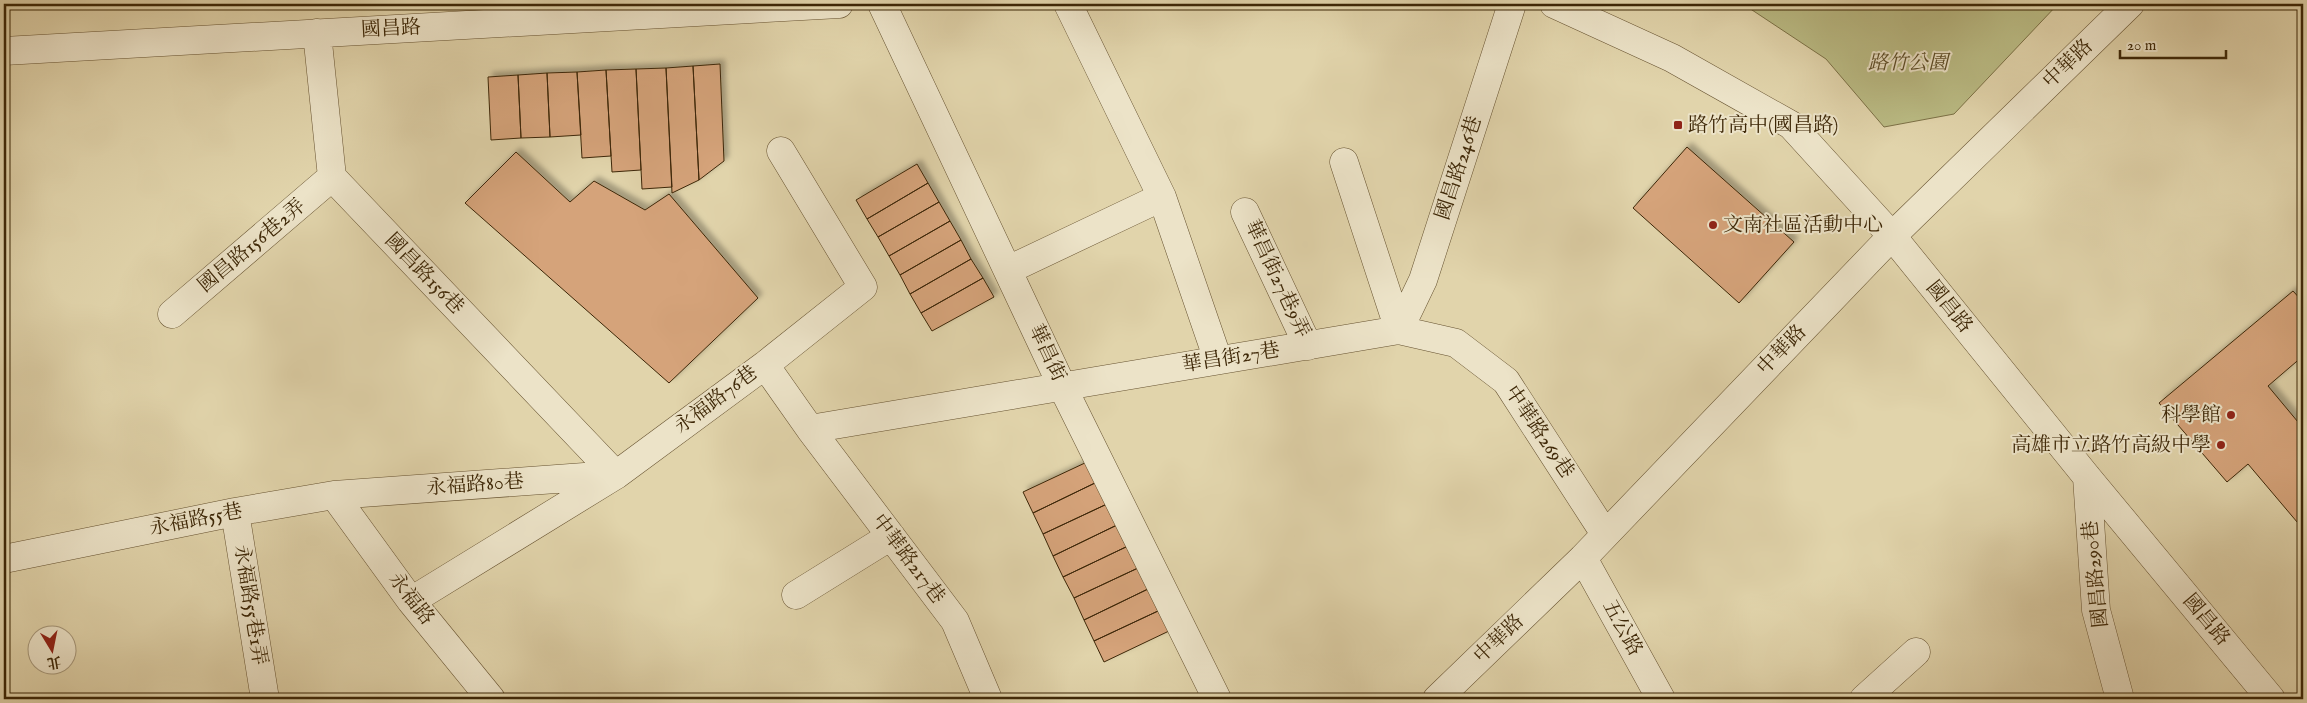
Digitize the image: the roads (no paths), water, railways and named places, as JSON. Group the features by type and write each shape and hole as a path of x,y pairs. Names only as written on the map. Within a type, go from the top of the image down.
{"street":[{"name":"國昌路","path":"4,51 317,33 596,11 838,4"},
{"name":"華昌街","path":"882,4 1062,386 1217,699"},
{"path":"1068,4 1162,197 1218,360"},
{"name":"國昌路246巷","path":"1399,330 1423,280 1512,4"},
{"name":"國昌路","path":"1554,4 1672,58 1792,125 1892,236 2087,477 2271,699"},
{"name":"中華路","path":"1437,699 1583,558 1892,236 2130,4"},
{"path":"317,33 332,177"},
{"path":"765,365 862,287 781,151"},
{"path":"1344,162 1399,330"},
{"name":"國昌路156巷2弄","path":"172,314 332,177"},
{"name":"國昌路156巷","path":"332,177 616,475"},
{"path":"1008,270 1162,197"},
{"name":"華昌街27巷9弄","path":"1246,212 1308,346"},
{"name":"華昌街27巷","path":"1062,386 1399,330"},
{"name":"中華路269巷","path":"1399,330 1456,344 1506,381 1605,534"},
{"name":"永福路76巷","path":"411,601 616,475 765,365 810,429"},
{"path":"810,429 1062,386"},
{"name":"中華路217巷","path":"810,429 955,621 988,699"},
{"name":"永福路80巷","path":"334,496 616,475"},
{"name":"國昌路290巷","path":"2087,477 2096,610 2120,699"},
{"name":"永福路55巷","path":"4,559 235,512 334,496"},
{"name":"永福路","path":"334,496 411,601 491,699"},
{"name":"永福路55巷1弄","path":"235,512 265,699"},
{"path":"796,595 890,536"},
{"name":"五公路","path":"1583,558 1662,699"},
{"path":"1864,699 1916,652"}],"place":[{"name":"路竹高中(國昌路)","path":"1678,125"},
{"name":"文南社區活動中心","path":"1713,225"},
{"name":"科學館","path":"2231,415"},
{"name":"高雄市立路竹高級中學","path":"2221,445"}],"park label":[{"name":"路竹公園","path":"1908,63"}]}
